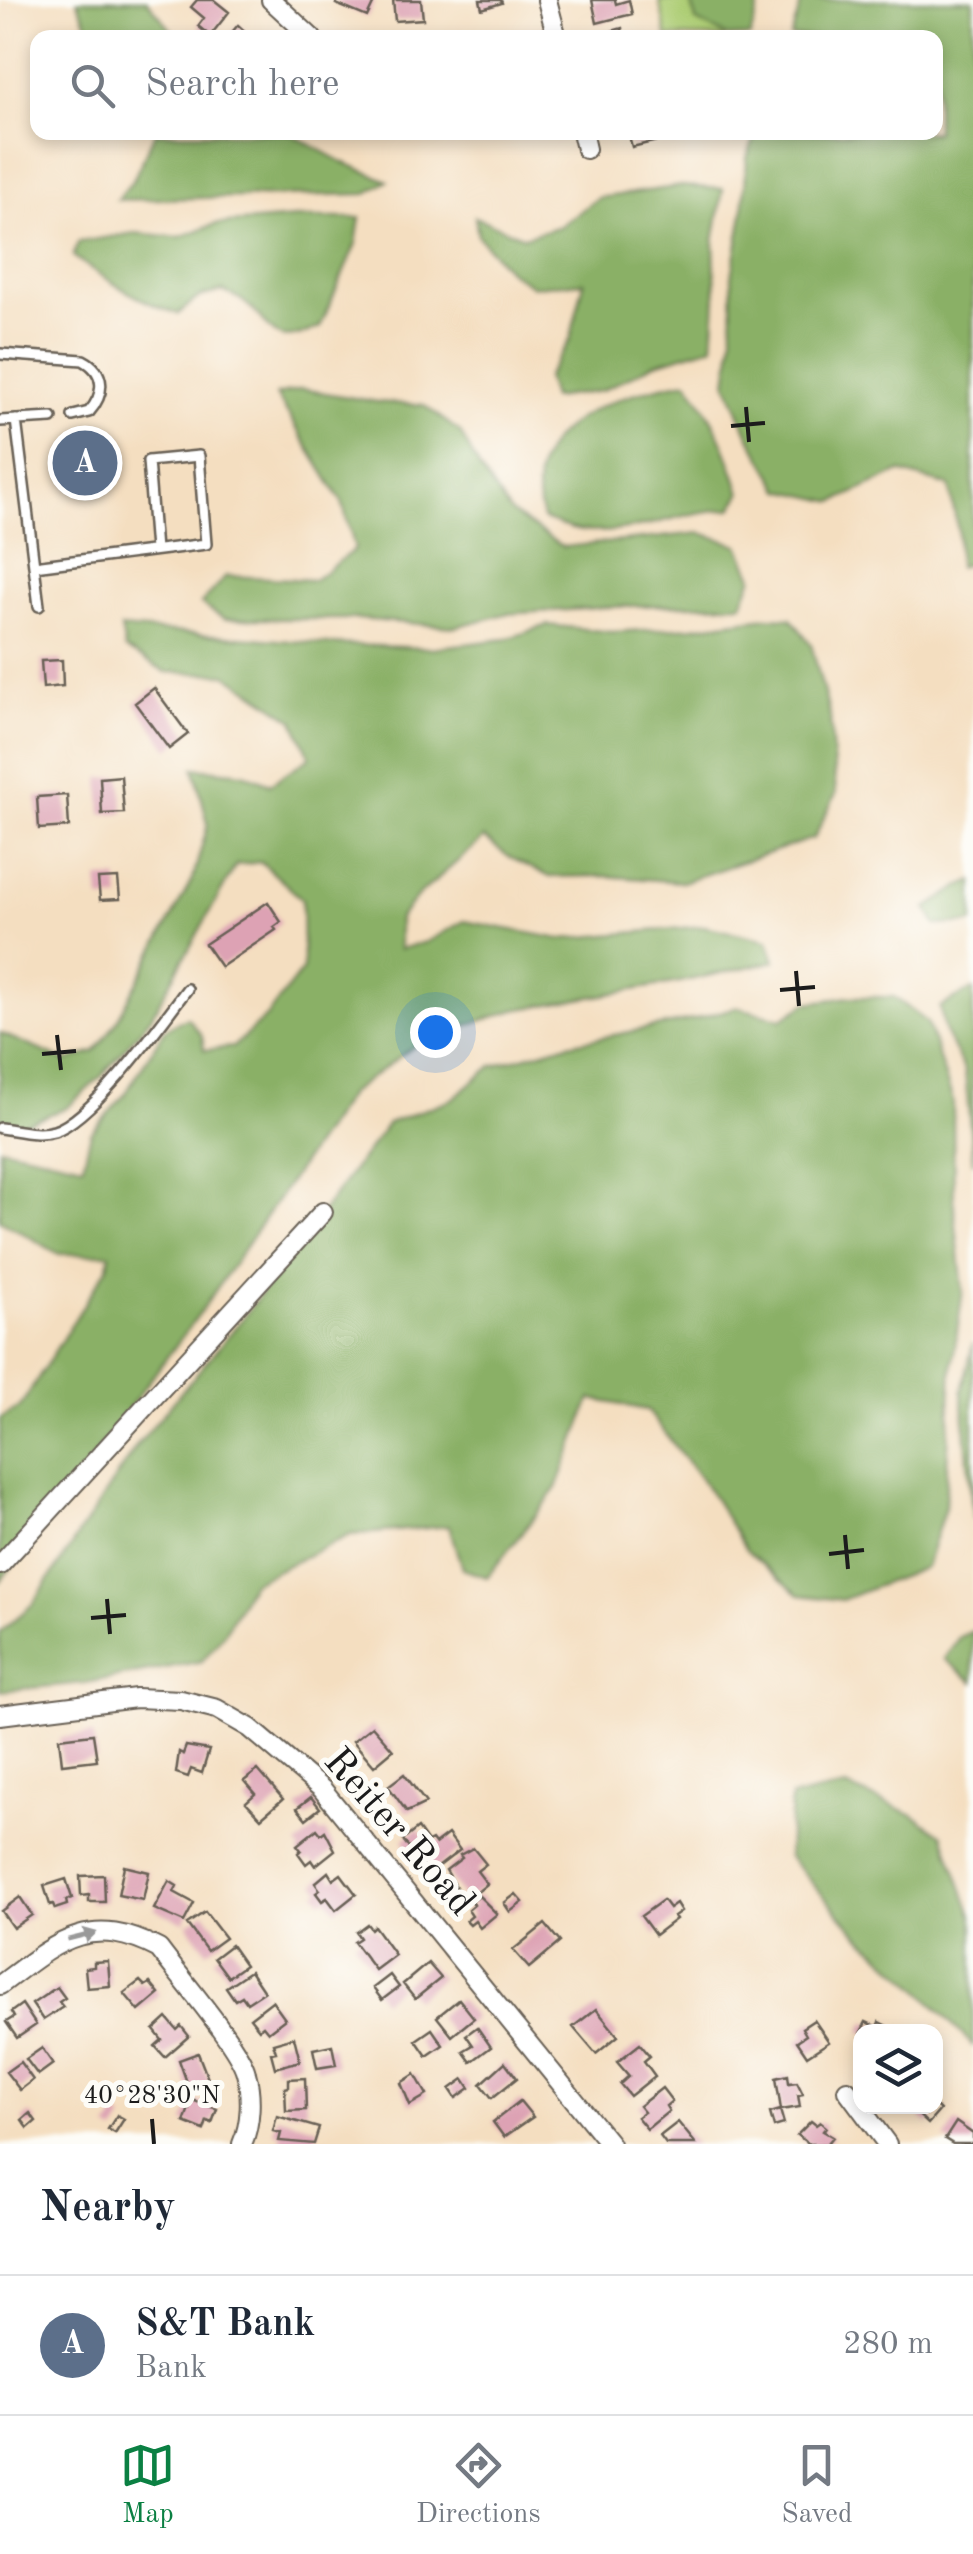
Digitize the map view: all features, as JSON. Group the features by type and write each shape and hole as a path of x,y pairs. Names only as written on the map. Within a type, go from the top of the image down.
{"street":[{"path":"270,0 303,30"},
{"path":"548,0 555,30"},
{"path":"0,1564 322,1212"},
{"name":"Reiter Road","path":"0,1715 136,1698 182,1700 216,1709 250,1728 322,1789 610,2144"},
{"path":"0,1985 56,1944 82,1933 107,1931 137,1938 158,1949 246,2070 250,2100 248,2132 242,2144"},
{"path":"847,2090 888,2144"}],"lane":[{"path":"0,354 82,360 92,365 102,391 89,412 74,416"},
{"path":"0,421 52,418"},
{"path":"16,420 39,606"},
{"path":"34,566 206,544 199,456 148,461 155,550"},
{"path":"0,1128 43,1133 68,1126 132,1063 187,989"}],"green space":[{"path":"77,0 147,0 171,30 91,30"},
{"path":"659,0 735,0 726,30 665,30"},
{"path":"691,0 761,0 752,30 715,30 696,21"},
{"path":"802,0 973,0 973,562 958,567 958,531 949,486 900,472 834,502 781,490 749,436 727,382 733,337 732,276 743,213 747,157 754,140 943,140 943,30 793,30"},
{"path":"152,140 302,140 388,181 366,194 117,200 133,180"},
{"path":"682,186 723,189 714,242 713,346 656,363 601,391 552,398 546,377 570,340 584,282 533,286 508,270 478,236 475,217 524,237 560,226 598,198"},
{"path":"360,218 356,244 320,327 291,337 275,333 244,302 222,291 199,297 178,314 123,289 73,256 78,242 135,233 179,237 216,224"},
{"path":"687,381 713,421 731,463 741,493 732,509 601,532 572,529 543,519 537,489 541,464 552,443 569,426 614,401"},
{"path":"302,389 378,402 424,405 460,432 510,512 563,547 701,533 739,545 753,577 742,604 505,614 455,627 358,619 224,619 201,604 226,576 314,580 355,549 342,502 276,395"},
{"path":"791,618 811,644 830,716 836,794 814,838 682,882 604,876 550,877 509,857 484,838 420,894 399,918 399,949 426,942 464,921 561,939 704,926 768,940 775,961 680,982 515,1010 424,1039 350,1093 202,1310 0,1582 0,1418 20,1407 108,1266 110,1254 59,1254 0,1220 0,1147 83,1165 91,1133 126,1093 165,1029 187,1017 202,1036 204,1050 233,1047 266,1017 303,969 302,899 261,862 236,865 151,1017 102,1076 67,1108 23,1124 0,1120 0,1033 66,1061 95,1052 115,1024 193,878 208,824 194,768 244,773 270,784 310,757 294,720 226,674 166,672 125,649 121,628 430,648 506,639 548,625 612,632"},
{"path":"973,881 973,923 936,925 927,908"},
{"path":"973,989 973,1163 965,1072 945,1032 940,1007"},
{"path":"848,997 894,997 927,1022 953,1101 954,1206 963,1290 952,1368 945,1507 926,1567 842,1600 799,1595 746,1550 706,1486 647,1410 591,1399 557,1488 487,1577 462,1569 449,1526 350,1535 251,1583 225,1632 202,1661 85,1683 0,1691 0,1632 33,1604 137,1445 242,1319 388,1123 452,1099 492,1066 568,1044 696,1019 736,1007 782,1019 807,1003"},
{"path":"973,1343 973,1520 962,1393"},
{"path":"973,1631 973,1682 944,1659 959,1637"},
{"path":"846,1787 912,1814 943,1835 973,1917 973,2046 918,1988 855,1931 788,1856 791,1797"}],"building":[{"path":"197,0 214,0 229,12 215,30 203,30 198,26 204,18 191,7"},
{"path":"338,0 375,0 367,17 336,4"},
{"path":"393,0 421,0 423,19 395,21"},
{"path":"480,0 501,0 502,3 482,9"},
{"path":"592,0 615,0 616,4 629,0 632,14 597,23"},
{"path":"630,140 661,140 632,147"},
{"path":"62,660 63,686 43,688 41,661"},
{"path":"154,688 188,734 169,749 135,703"},
{"path":"121,776 124,813 102,814 100,778"},
{"path":"67,795 69,827 39,829 37,797"},
{"path":"118,878 120,899 100,900 98,879"},
{"path":"268,902 281,922 274,927 276,930 221,967 205,944"},
{"path":"372,1726 393,1750 374,1766 353,1741"},
{"path":"93,1734 97,1760 62,1764 59,1738"},
{"path":"186,1746 209,1750 202,1773 191,1769 188,1777 176,1773 179,1752 183,1754"},
{"path":"258,1770 283,1799 261,1818 246,1802 255,1794 244,1781"},
{"path":"404,1774 426,1803 407,1812 388,1786"},
{"path":"311,1797 320,1808 306,1819 297,1808"},
{"path":"418,1828 428,1842 432,1840 435,1844 448,1834 460,1850 429,1874 403,1840"},
{"path":"317,1829 321,1834 325,1831 335,1850 315,1866 311,1860 306,1864 297,1845"},
{"path":"473,1848 486,1864 477,1871 487,1884 465,1902 446,1870"},
{"path":"124,1866 149,1872 143,1900 118,1895"},
{"path":"328,1872 333,1880 341,1874 356,1894 336,1910 327,1898 322,1901 316,1893 320,1890 315,1883"},
{"path":"104,1875 105,1902 89,1902 89,1895 81,1896 80,1876"},
{"path":"66,1879 72,1898 66,1900 67,1905 55,1909 44,1886"},
{"path":"169,1881 177,1886 174,1892 194,1903 184,1922 154,1909"},
{"path":"516,1894 523,1902 510,1912 504,1903"},
{"path":"479,1896 497,1914 480,1928 475,1921 470,1925 466,1921 472,1916 468,1910 474,1905 471,1902"},
{"path":"20,1897 32,1915 13,1928 1,1911"},
{"path":"663,1900 669,1908 676,1903 681,1911 655,1935 641,1916"},
{"path":"205,1912 225,1938 207,1951 187,1924"},
{"path":"367,1924 371,1929 374,1926 395,1955 375,1970 354,1942 360,1938 356,1932"},
{"path":"545,1924 560,1942 529,1968 513,1950"},
{"path":"231,1945 245,1965 228,1977 214,1958"},
{"path":"108,1961 110,1986 87,1988 85,1968 94,1967 94,1962"},
{"path":"428,1963 441,1978 415,1999 403,1984"},
{"path":"250,1971 264,1992 247,2003 242,1996 235,2000 226,1987"},
{"path":"390,1975 399,1987 382,2000 373,1988"},
{"path":"140,1981 145,1986 150,1983 159,1994 139,2011 124,1993"},
{"path":"57,1987 65,1998 59,2002 63,2007 43,2020 32,2004"},
{"path":"459,1999 474,2018 452,2036 437,2017"},
{"path":"272,2001 285,2019 268,2032 263,2026 259,2029 250,2018"},
{"path":"22,2004 36,2025 17,2038 6,2022"},
{"path":"596,2009 618,2036 596,2054 573,2027"},
{"path":"167,2018 189,2036 165,2057 155,2046 162,2040 154,2030"},
{"path":"814,2020 829,2042 807,2056 797,2041 806,2035 802,2028"},
{"path":"477,2027 491,2047 471,2062 463,2051 473,2045 466,2035"},
{"path":"432,2029 443,2045 427,2056 416,2040"},
{"path":"294,2037 300,2061 275,2068 273,2043"},
{"path":"640,2044 650,2056 644,2061 655,2076 630,2096 620,2084 629,2076 617,2062"},
{"path":"332,2045 336,2065 317,2068 313,2049"},
{"path":"42,2048 53,2064 38,2075 26,2059"},
{"path":"198,2053 210,2084 190,2091 179,2060"},
{"path":"20,2062 33,2080 20,2090 6,2072"},
{"path":"505,2062 517,2078 492,2098 481,2084"},
{"path":"415,2074 427,2095 410,2105 401,2083"},
{"path":"788,2075 789,2083 797,2082 803,2094 798,2095 800,2107 781,2110 776,2078"},
{"path":"305,2078 306,2110 286,2111 285,2088 289,2087 289,2079"},
{"path":"464,2079 470,2088 456,2098 450,2089"},
{"path":"662,2088 672,2101 666,2106 669,2111 647,2129 637,2117 644,2112 639,2106"},
{"path":"192,2100 217,2109 212,2123 207,2121 204,2130 184,2122"},
{"path":"520,2101 533,2117 504,2137 493,2122"},
{"path":"780,2110 784,2124 774,2127 770,2113"},
{"path":"30,2113 36,2121 28,2128 22,2120"},
{"path":"917,2114 937,2114 928,2124"},
{"path":"117,2115 124,2119 115,2133 108,2129"},
{"path":"277,2116 319,2128 314,2144 279,2141 281,2133 273,2131"},
{"path":"811,2121 816,2125 820,2122 826,2127 823,2131 833,2137 827,2144 809,2144 797,2135"},
{"path":"678,2122 696,2144 666,2144 660,2136"},
{"path":"956,2122 973,2134 973,2144 953,2144 945,2139"}],"place":[{"name":"S&T Bank","path":"85,463"}]}
